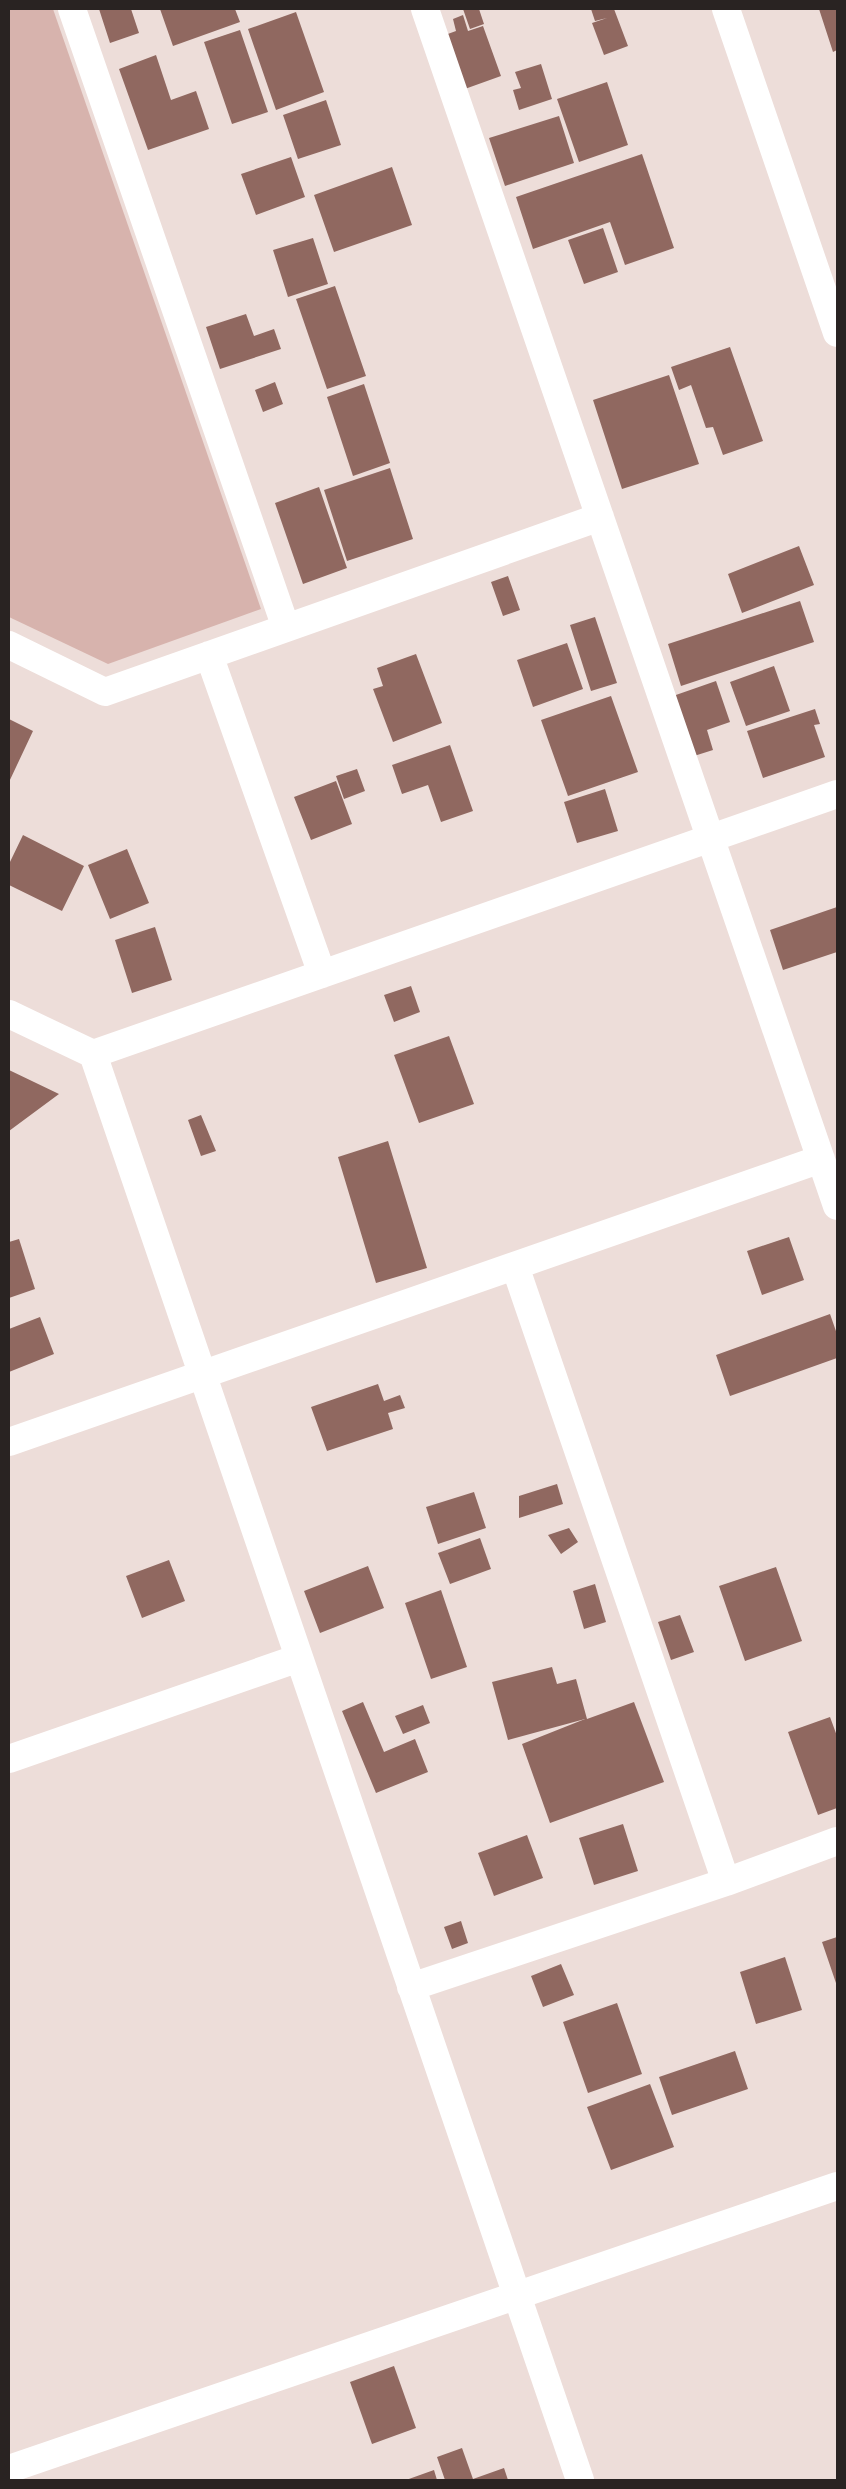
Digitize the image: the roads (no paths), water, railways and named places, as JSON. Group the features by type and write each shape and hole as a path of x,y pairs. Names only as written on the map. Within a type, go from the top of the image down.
{"street":[{"path":"72,9 286,628"},
{"path":"425,9 837,1206"},
{"path":"726,9 837,333"},
{"path":"9,645 105,692 600,517"},
{"path":"209,655 322,974"},
{"path":"9,1014 93,1054 837,794"},
{"path":"93,1054 580,2480"},
{"path":"9,1442 821,1159"},
{"path":"515,1266 726,1882"},
{"path":"9,1759 299,1658"},
{"path":"411,1987 726,1882 837,1842"},
{"path":"9,2469 837,2186"}]}
